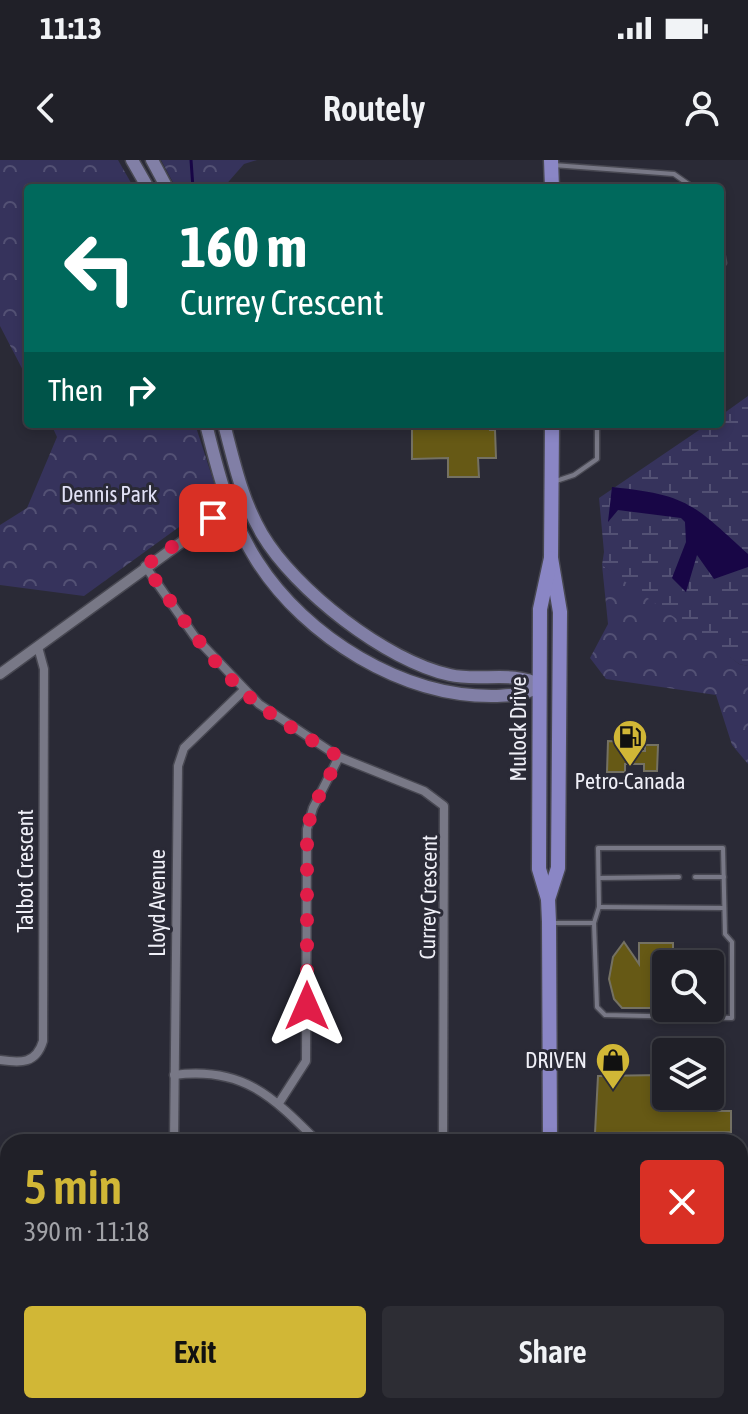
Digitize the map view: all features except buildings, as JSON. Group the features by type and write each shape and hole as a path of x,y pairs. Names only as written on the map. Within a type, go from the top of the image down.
{"main road":[{"path":"132,160 146,184"},
{"path":"152,160 165,184"},
{"path":"551,163 552,184"},
{"path":"207,428 227,507 259,564 296,607 331,638 387,673 443,693 526,695 540,685 526,678 449,675 413,662 345,622 286,565 263,536 244,497 225,428"},
{"name":"Mulock Drive","path":"548,899 558,868 560,685 560,612 551,558 552,428"},
{"name":"Mulock Drive","path":"550,1134 549,922 548,899 539,869 540,609 551,558"}],"street":[{"path":"0,674 244,497"},
{"name":"Currey Crescent","path":"145,566 195,637 243,691 285,725 339,757 424,791 444,806 443,1134"},
{"path":"296,607 311,589"},
{"name":"Talbot Crescent","path":"0,1060 28,1061 37,1055 43,1041 44,669 38,647"},
{"path":"540,685 560,685"},
{"name":"Lloyd Avenue","path":"174,1134 178,766 184,748 243,691"},
{"path":"279,1103 306,1061 307,829 313,808 339,757"},
{"path":"174,1075 217,1075 241,1079 279,1103 310,1134"}],"lane":[{"path":"551,163 674,174 688,184"},
{"path":"551,483 574,475 597,459 597,428"},
{"path":"598,848 723,848 725,934 732,942 732,1018 605,1015 597,1007 594,923 599,907 599,878 598,848"},
{"path":"599,878 679,877"},
{"path":"695,877 724,877"},
{"path":"599,907 724,908"},
{"path":"549,922 594,923"}],"green space":[{"path":"0,160 118,160 132,184 24,184 24,372 0,326"},
{"path":"161,160 257,160 244,164 226,184 174,184"},
{"path":"748,396 748,666 739,664 602,565 604,552 599,498 702,428 724,428 724,413"},
{"name":"Dennis Park","path":"53,428 196,428 219,498 84,596 0,585 0,525 27,508 57,437"},
{"path":"602,565 672,611 739,664 748,666 748,764 732,745 716,695 606,679 590,658 608,624"}],"shaded area":[{"path":"612,487 658,494 688,505 748,554 748,567 714,579 697,555 686,592 672,578 686,542 685,522 681,518 618,510 608,522"}],"waterway":[{"path":"191,160 193,184"}],"place":[{"name":"Petro-Canada","path":"630,768"},
{"name":"DRIVEN","path":"613,1091"}],"route":[{"path":"213,518 145,566 169,604 243,691 285,725 339,757 313,808 307,829 307,1006"}]}
